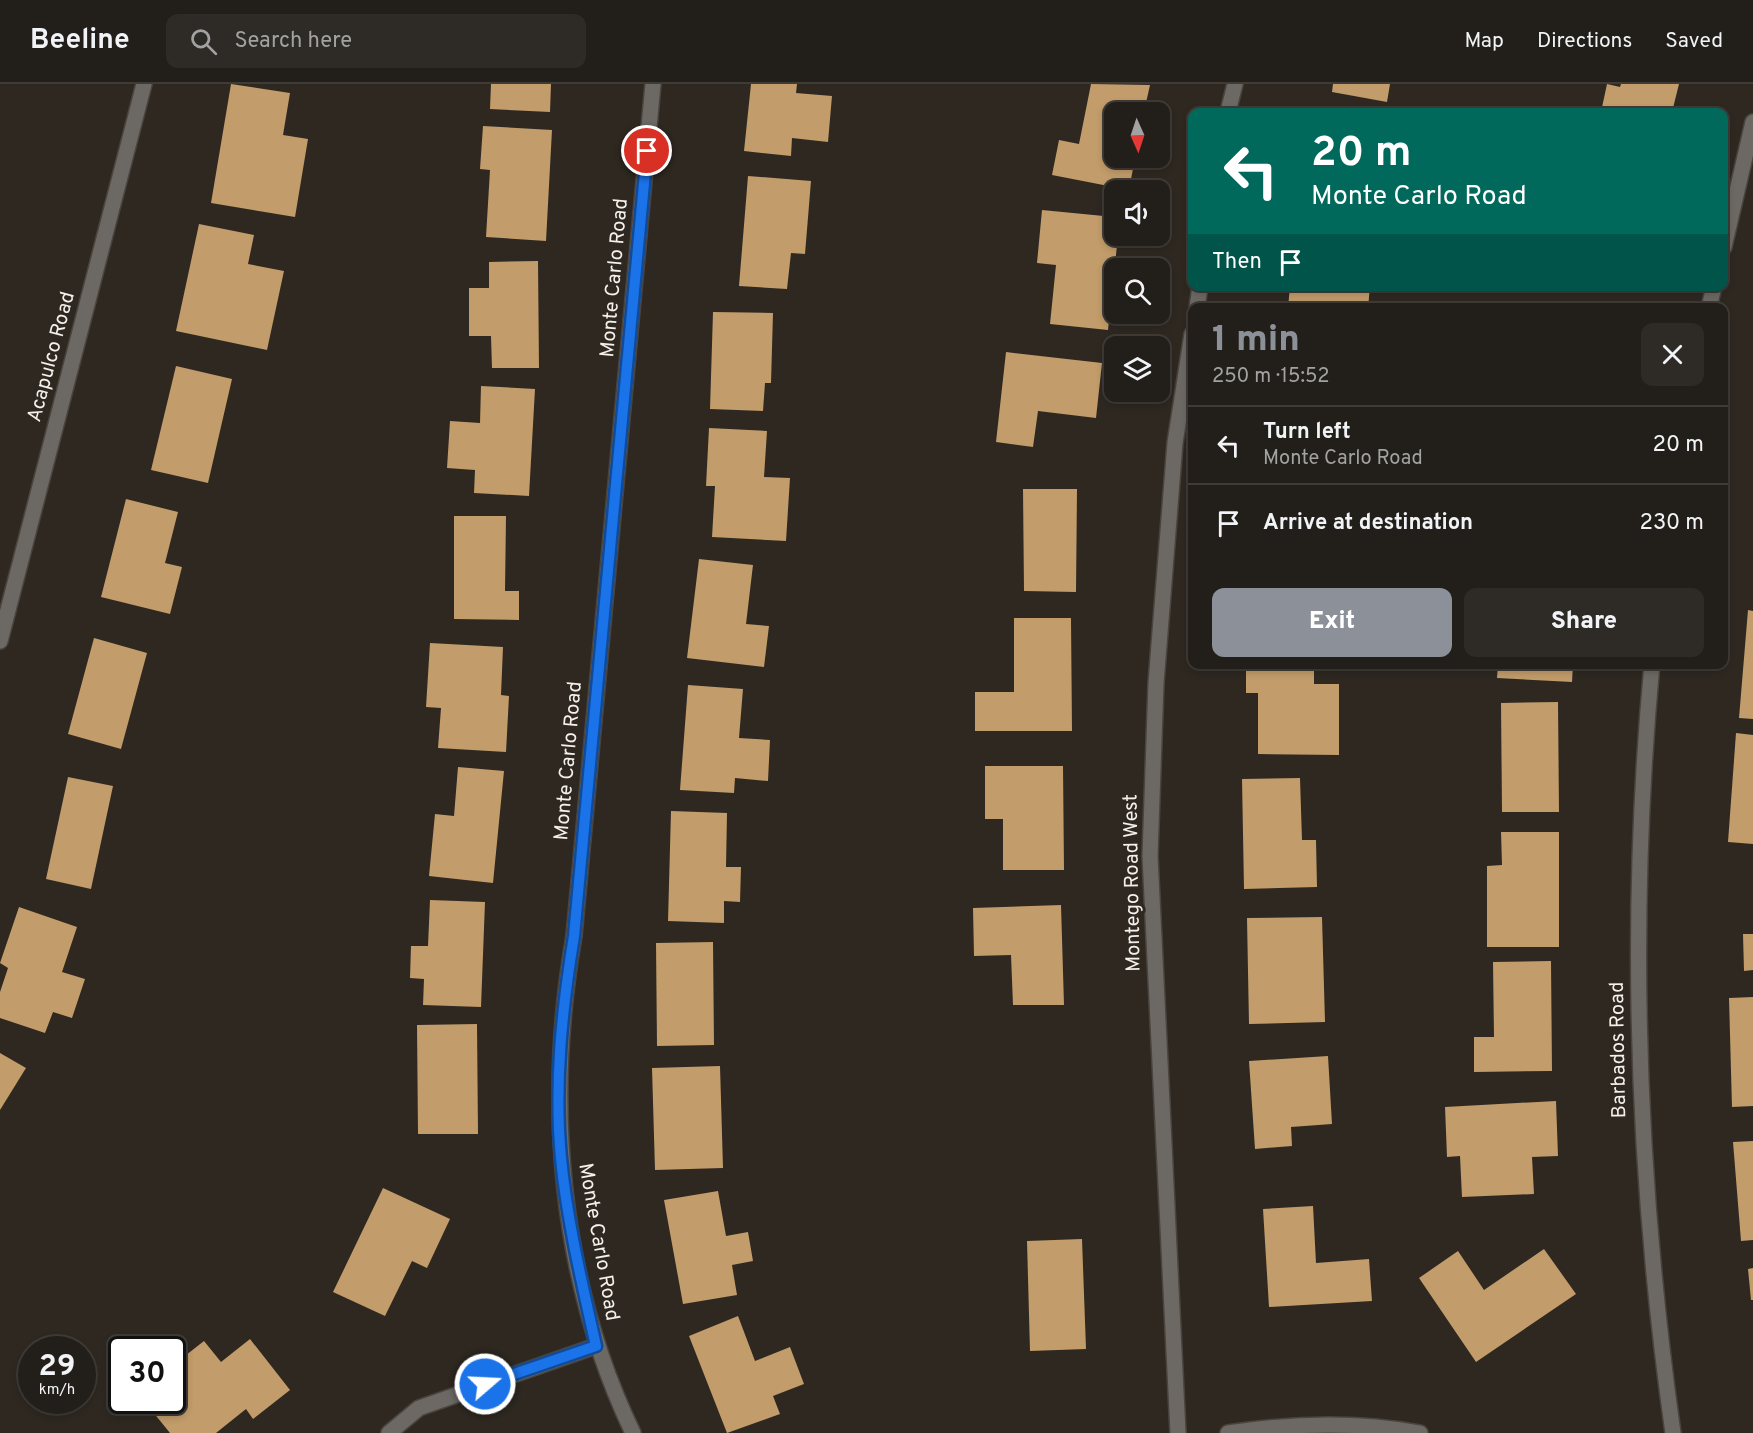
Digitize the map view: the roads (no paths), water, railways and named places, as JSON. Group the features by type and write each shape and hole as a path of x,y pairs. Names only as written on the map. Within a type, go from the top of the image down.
{"street":[{"name":"Acapulco Road","path":"0,641 144,84"},
{"name":"Monte Carlo Road","path":"633,1433 596,1346 570,1225 561,1156 558,1088 564,992 575,924 653,84"},
{"path":"1229,108 1235,84"},
{"path":"1728,230 1753,122"},
{"name":"Montego Road West","path":"1178,1433 1150,856 1156,683 1175,443 1188,360"},
{"name":"Barbados Road","path":"1652,669 1638,930 1640,1087 1655,1286 1673,1433"},
{"path":"389,1433 419,1408 596,1346"},
{"path":"1228,1433 1310,1424 1380,1425 1420,1433"}]}
